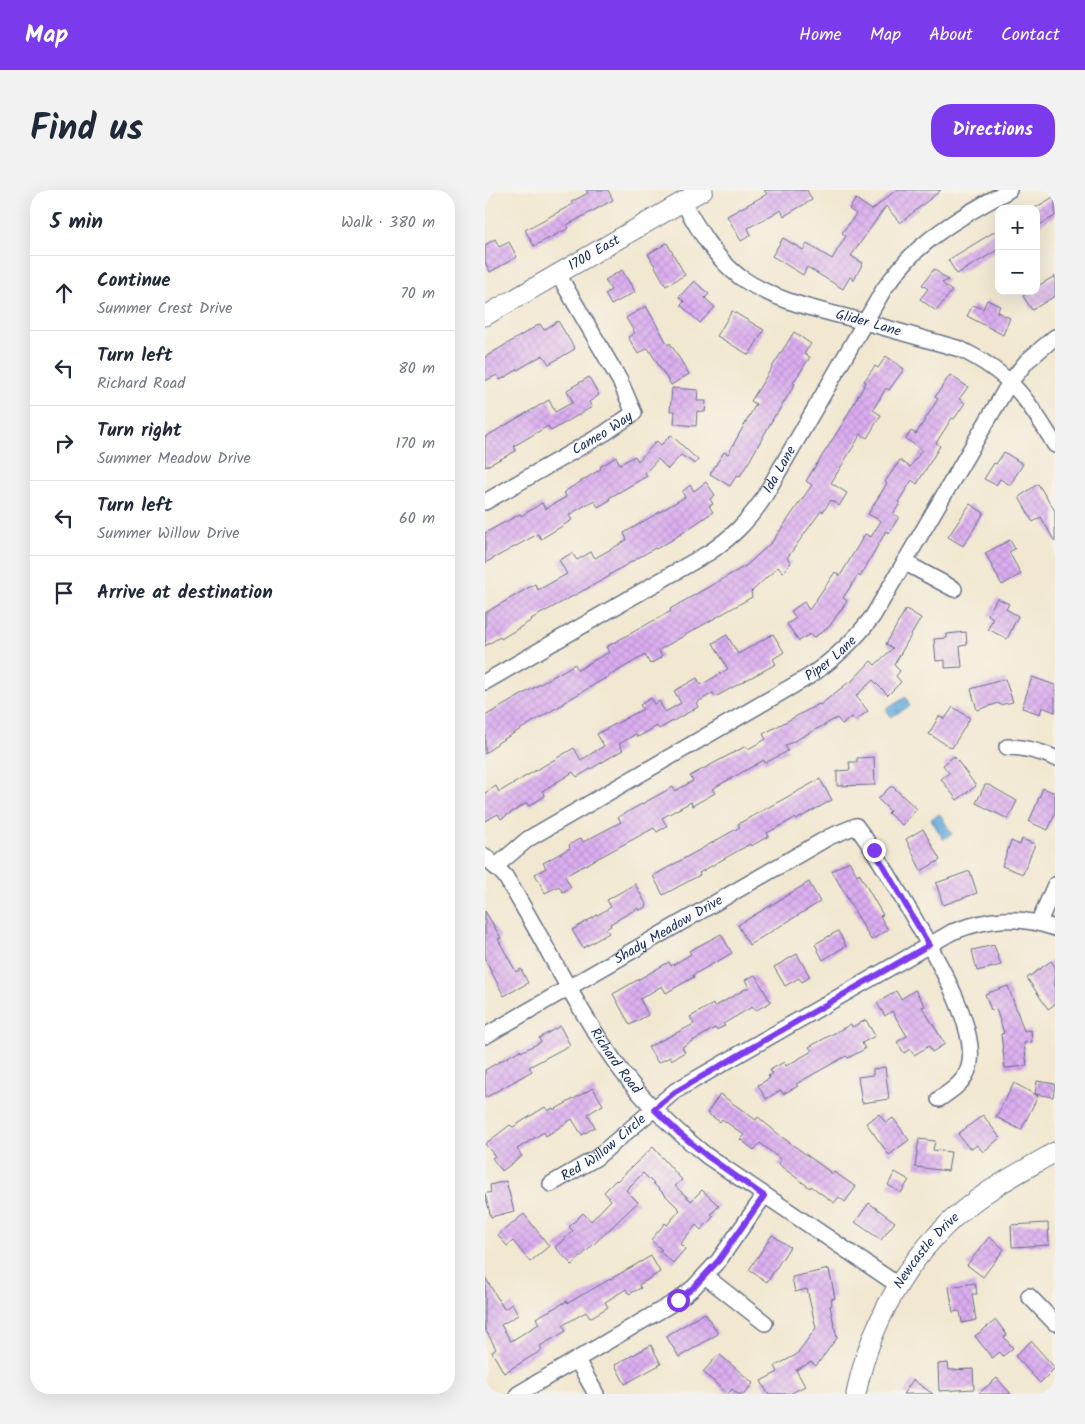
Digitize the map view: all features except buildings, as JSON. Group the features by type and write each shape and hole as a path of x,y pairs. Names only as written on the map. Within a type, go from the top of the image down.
{"street":[{"name":"1700 East","path":"485,316 703,190"},
{"name":"Ida Lane","path":"485,682 711,552 731,538 761,502 884,289 901,266 920,247 942,230 1009,190"},
{"name":"Glider Lane","path":"683,202 696,226 715,253 740,276 768,293 800,305 960,349 977,357 1025,396 1055,445"},
{"name":"Cameo Way","path":"485,502 634,413 620,381 558,274"},
{"name":"Piper Lane","path":"490,861 827,665 860,634 873,616 1010,382 1027,361 1055,337"},
{"path":"904,562 954,589"},
{"path":"1007,747 1022,747 1055,758"},
{"name":"Shady Meadow Drive","path":"485,1036 829,837 856,826 874,850 929,945"},
{"name":"Richard Road","path":"490,861 505,876 598,1037 624,1074 654,1109 707,1156 898,1285"},
{"path":"1039,922 1055,885"},
{"name":"Red Willow Circle","path":"551,1184 596,1158 675,1092 952,932 974,923 999,919 1023,919 1055,928"},
{"path":"929,945 944,970 958,1002 971,1051 969,1068 957,1087 939,1099"},
{"name":"Newcastle Drive","path":"856,1394 861,1372 878,1322 898,1285 925,1248 959,1214 988,1191 1055,1152"},
{"path":"518,1394 678,1300 705,1276 729,1246 764,1196"},
{"path":"705,1276 765,1323"},
{"path":"1029,1296 1055,1322"},
{"path":"577,1360 596,1394"}],"water":[{"path":"906,697 910,706 891,717 886,709"},
{"path":"940,814 952,834 943,839 931,819"}],"route":[{"path":"678,1300 694,1287 719,1260 764,1196 707,1156 654,1109 675,1092 929,945 874,850"}]}
